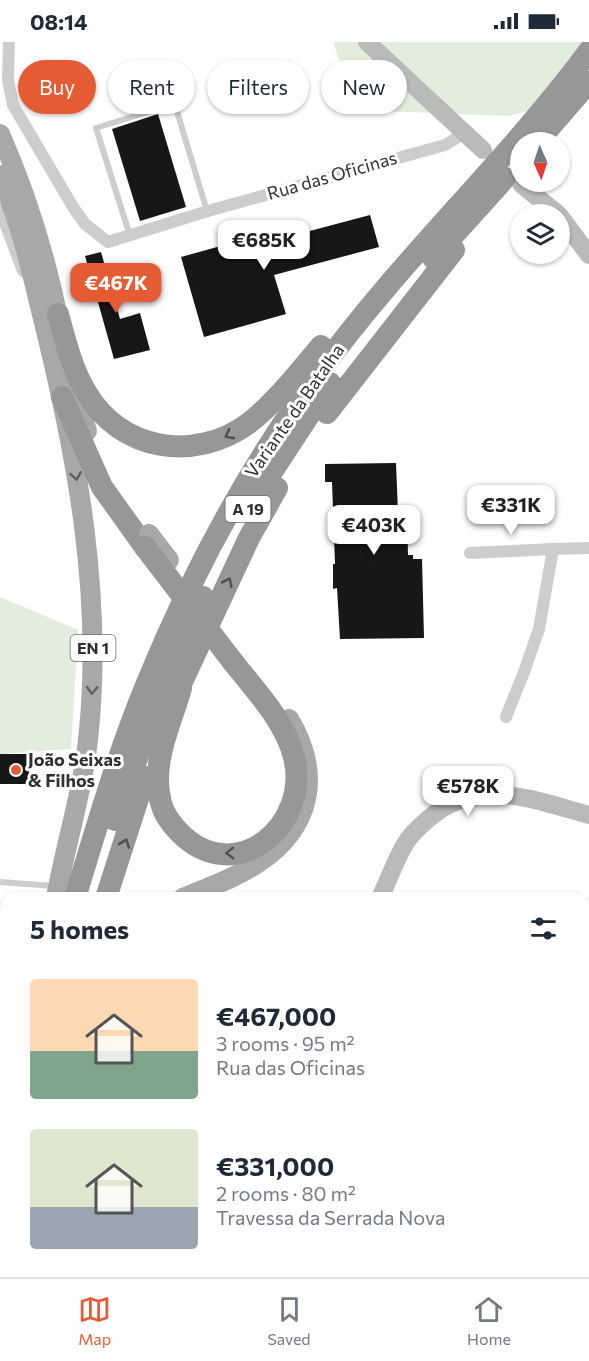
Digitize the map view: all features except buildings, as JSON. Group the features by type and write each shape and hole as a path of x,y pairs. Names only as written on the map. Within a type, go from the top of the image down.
{"highway":[{"name":"Variante da Batalha","path":"64,892 174,620 225,519 259,460 321,369 456,208 529,127 589,51"},
{"path":"546,132 589,82"},
{"name":"Variante da Batalha","path":"92,892 167,675 216,569 260,489 330,382 380,321 510,180"},
{"path":"108,892 167,715 249,538 274,493 337,399 510,180"},
{"path":"49,311 79,379 93,402 112,423 151,443 178,447 209,444 228,436 254,419 303,368 372,284 430,226 456,208"},
{"path":"63,892 114,733 165,608 231,478 303,368"},
{"path":"62,397 102,487 147,540 236,657 288,741 294,755 297,775 292,804 283,823 268,840 246,852 228,854 215,852 194,843 172,825 161,802 159,765 185,673"}],"main road":[{"name":"EN 1","path":"0,134 27,205 49,311 87,546 94,640 92,689 87,755 63,892"},
{"name":"EN 1","path":"0,175 49,311 88,434 115,488 147,540"},
{"path":"196,892 256,864 277,849 298,821 307,799 308,763 300,739 285,713 236,657"}],"street":[{"name":"Rua das Oficinas","path":"9,42 8,80 11,98 56,181 85,224 108,242 208,211 445,145 466,132"},
{"path":"367,42 483,150"},
{"path":"535,192 547,204"},
{"path":"0,210 25,275 49,311"},
{"path":"570,230 589,255"},
{"path":"470,553 589,548"},
{"path":"506,717 539,629 553,549"},
{"path":"383,892 405,842 435,813 451,804 475,796 498,793 589,815"}],"lane":[{"path":"130,236 96,128 172,105 177,108 208,211"},
{"path":"0,882 44,892"}],"green space":[{"path":"333,42 589,42 589,94 509,116 407,112 407,60 339,60"},
{"path":"0,597 78,630 71,749 0,754"}],"place":[{"name":"João Seixas & Filhos","path":"16,770"}]}
